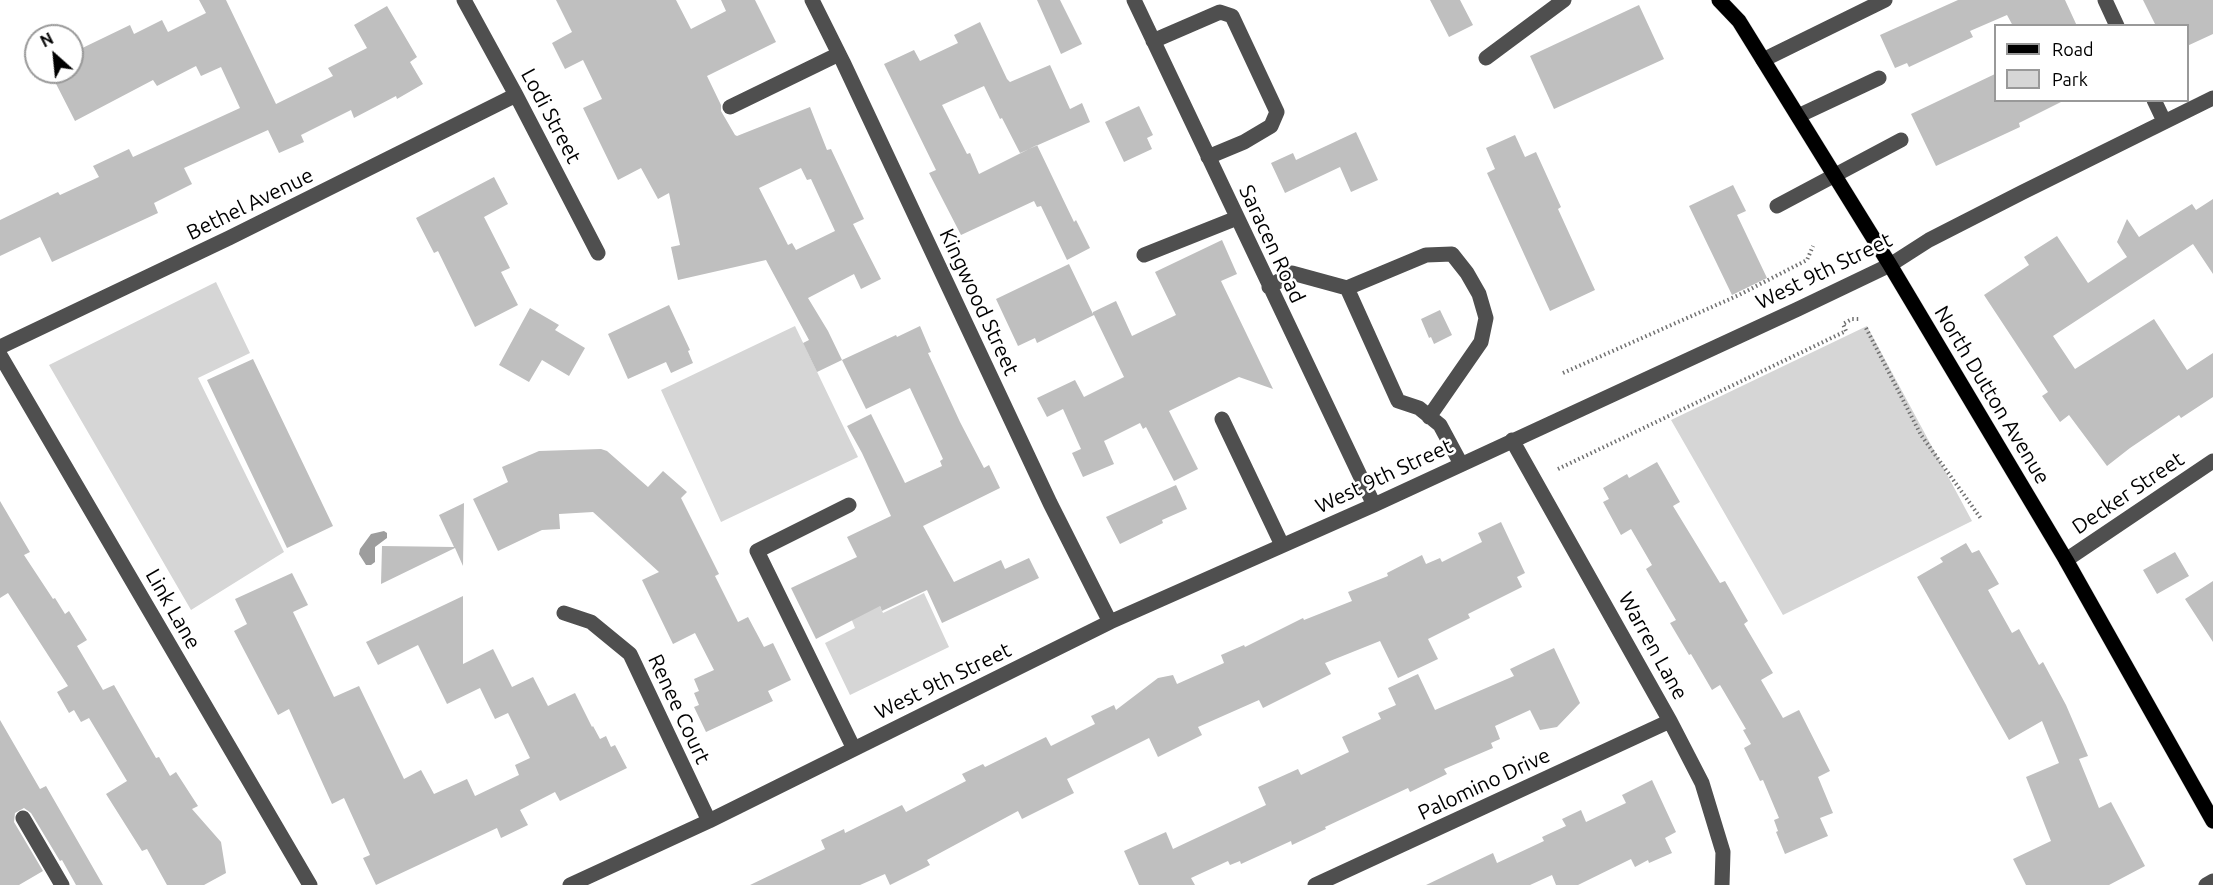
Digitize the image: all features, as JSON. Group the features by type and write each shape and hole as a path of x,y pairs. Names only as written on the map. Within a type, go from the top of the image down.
{"main road":[{"name":"North Dutton Avenue","path":"1719,0 1739,21 1890,265 2066,560 2213,821"}],"street":[{"name":"Lodi Street","path":"464,0 598,253"},
{"name":"Kingwood Street","path":"812,0 1050,503 1110,622"},
{"name":"Saracen Road","path":"1134,0 1374,505"},
{"path":"1486,58 1564,0"},
{"path":"1763,60 1885,0"},
{"path":"2105,0 2116,24"},
{"path":"1153,41 1220,12 1232,16 1277,112 1271,126 1244,142 1208,157"},
{"path":"730,107 839,54"},
{"path":"1798,116 1879,78"},
{"name":"Bethel Avenue","path":"0,347 229,238 516,95"},
{"name":"West 9th Street","path":"570,885 709,821 1110,622 1374,505 1890,265 1929,240 2213,98"},
{"path":"2155,102 2164,121"},
{"path":"1777,206 1901,140"},
{"path":"1144,255 1237,218"},
{"path":"1269,287 1292,273 1347,288 1426,255 1452,254 1467,273 1479,294 1486,318 1481,342 1429,417"},
{"path":"1347,288 1398,401 1419,408 1444,430 1461,464"},
{"name":"Link Lane","path":"0,355 310,885"},
{"path":"1222,419 1282,545"},
{"name":"Warren Lane","path":"1512,440 1670,721 1705,793 1724,852 1722,885"},
{"name":"Decker Street","path":"2066,560 2213,461"},
{"path":"849,505 757,551 854,749"},
{"name":"Renee Court","path":"564,614 591,622 630,654 709,821"},
{"name":"Palomino Drive","path":"1315,885 1342,879 1670,721"},
{"path":"23,818 62,885"},
{"path":"2206,885 2213,881"}],"path":[{"path":"1563,373 1739,295 1807,260 1813,246"},
{"path":"1557,469 1846,332 1843,324 1852,319 1860,319"},
{"path":"1866,328 1921,435 1982,520"}],"green space":[{"path":"216,282 250,353 198,378 284,552 191,610 49,365"},
{"path":"795,326 858,457 721,522 661,390"},
{"path":"1867,326 1972,521 1783,615 1671,420"},
{"path":"924,593 949,647 850,695 825,643 855,628 849,613 877,600 883,613"}],"shaded area":[{"path":"384,531 387,533 387,538 375,547 375,562 366,565 359,554 360,549 371,534"}],"building":[{"path":"199,0 226,0 276,104 333,76 328,68 367,48 354,25 387,6 417,57 410,62 423,84 397,99 396,96 354,118 351,110 301,135 304,142 279,153 268,130 184,168 192,184 154,203 158,213 52,262 40,237 0,256 0,220 58,192 60,195 99,177 93,166 129,149 133,157 240,108 221,67 201,76 196,66 157,86 153,80 75,121 56,84 84,84 84,47 130,25 134,34 162,20 168,32 206,13"},
{"path":"556,0 676,0 691,29 726,11 721,0 755,0 776,42 707,76 721,105 721,111 735,135 810,107 827,150 831,149 864,219 853,224 881,279 861,289 854,274 808,298 842,360 817,372 803,343 809,340 766,260 678,280 671,247 680,245 669,193 658,199 641,168 618,180 583,108 602,99 583,60 565,69 552,43 572,32","holes":["801,168 807,180 811,179 835,231 796,250 792,243 788,245 759,188"]},
{"path":"1037,0 1060,0 1082,44 1061,54"},
{"path":"1430,0 1460,0 1473,25 1449,37"},
{"path":"1958,0 2065,0 2076,24 2012,24 2007,15 1970,31 1973,37 1909,67 1907,63 1895,68 1880,35"},
{"path":"2143,0 2213,0 2213,34 2189,45 2189,24 2155,24"},
{"path":"1639,5 1664,59 1554,109 1530,56"},
{"path":"980,22 1010,82 1050,65 1070,109 1082,103 1090,122 1037,145 1074,222 1076,220 1090,248 1067,260 1041,206 1037,207 1034,201 961,235 929,173 936,170 884,64 914,50 920,61 958,43 954,35","holes":["984,86 1020,153 1029,149 979,174 970,153 967,154 942,105"]},
{"path":"1994,74 1994,102 2061,102 2019,123 2020,127 1936,166 1911,114"},
{"path":"1139,106 1153,135 1147,138 1152,149 1124,162 1105,122"},
{"path":"1356,132 1378,180 1351,192 1340,167 1285,193 1271,163 1293,153 1296,160"},
{"path":"1515,135 1525,157 1536,152 1561,207 1558,209 1595,290 1550,311 1487,173 1495,169 1486,148"},
{"path":"494,177 508,204 484,217 510,268 501,272 518,305 475,327 438,251 434,253 416,218"},
{"path":"1733,185 1746,211 1737,215 1767,278 1732,295 1689,206"},
{"path":"2213,199 2213,274 2193,244 2053,336 2075,369 2154,319 2187,370 2213,353 2213,397 2181,418 2179,415 2107,466 2069,415 2060,422 2042,396 2048,392 1984,295 2029,265 2024,257 2057,236 2088,283 2127,257 2117,242 2127,219 2139,237 2192,204 2196,210"},
{"path":"1222,240 1237,274 1221,281 1273,389 1239,377 1169,411 1198,469 1174,481 1146,427 1143,429 1140,423 1104,441 1114,464 1083,477 1072,453 1081,449 1063,409 1047,417 1037,398 1075,380 1084,397 1124,377 1094,315 1037,343 1035,338 1018,346 996,299 1069,264 1093,314 1116,301 1132,336 1176,315 1155,272"},
{"path":"669,305 690,350 688,351 693,363 671,373 666,362 628,379 608,334"},
{"path":"530,308 559,325 555,330 585,348 569,376 542,360 529,382 499,365"},
{"path":"1440,310 1452,335 1434,344 1421,319"},
{"path":"920,326 931,352 928,353 960,422 984,468 989,465 1000,488 923,526 954,582 1001,560 1005,569 1029,558 1039,578 942,623 927,590 882,611 880,606 816,639 791,588 857,557 847,537 891,516 847,426 871,414 905,483 942,466 940,461 943,459 910,388 866,409 842,360"},
{"path":"253,359 333,526 287,548 207,380"},
{"path":"601,449 607,451 648,487 663,471 687,492 681,498 719,574 715,576 738,622 748,617 764,647 773,643 791,680 768,691 773,701 706,732 694,707 699,705 694,693 699,691 694,679 714,670 695,633 673,644 642,580 659,572 593,512 559,514 560,529 542,530 498,551 473,499 508,482 502,467 539,451"},
{"path":"1657,462 1680,502 1673,506 1720,583 1725,581 1748,621 1744,624 1773,673 1761,680 1783,718 1799,710 1830,771 1818,777 1833,813 1820,818 1828,836 1785,854 1774,820 1779,818 1763,780 1760,781 1744,748 1751,744 1743,730 1746,729 1720,685 1712,690 1670,623 1676,620 1646,569 1652,565 1631,529 1621,535 1603,502 1609,499 1603,488 1627,474 1629,478"},
{"path":"1176,485 1187,509 1162,520 1163,523 1120,544 1106,517"},
{"path":"0,501 30,552 24,555 53,599 55,598 65,614 69,611 87,640 77,646 103,690 114,685 156,758 159,757 170,776 176,772 198,806 192,809 221,842 226,873 204,885 167,885 147,849 142,851 106,794 127,781 89,718 81,722 74,710 69,713 57,692 68,686 8,593 0,598"},
{"path":"464,503 463,566 455,548 381,584 382,546 454,547 439,515"},
{"path":"1501,522 1525,573 1517,577 1522,587 1468,614 1470,618 1428,639 1438,659 1398,678 1380,641 1325,663 1331,674 1263,708 1259,700 1198,727 1202,735 1158,757 1149,738 1067,779 1074,793 1022,819 1018,811 927,860 930,865 890,885 885,874 860,885 750,885 825,849 821,840 844,829 845,833 902,805 906,812 966,781 962,774 983,764 985,767 1046,737 1051,746 1095,724 1091,716 1114,705 1116,710 1158,678 1173,675 1177,684 1224,663 1221,655 1244,645 1245,647 1303,618 1304,620 1352,601 1348,592 1388,576 1387,573 1422,555 1426,564 1440,558 1442,562 1482,542 1478,533"},
{"path":"1966,543 1972,553 1979,550 1999,584 1988,590 2012,633 2019,629 2039,665 2043,662 2066,705 2088,756 2079,759 2099,808 2111,802 2145,866 2109,885 2026,885 2013,859 2051,841 2026,777 2059,763 2042,721 2009,740 1917,577 1943,562 1940,558"},
{"path":"2175,552 2189,576 2157,594 2143,570"},
{"path":"292,573 308,605 293,612 334,697 359,686 404,779 421,770 434,794 467,779 475,796 519,775 515,765 530,758 508,713 495,719 480,688 447,704 418,645 378,665 366,642 463,596 463,664 493,649 512,687 533,677 548,706 575,693 600,739 606,736 611,747 615,745 627,768 560,801 555,792 520,810 528,825 501,838 497,828 376,885 363,858 370,855 344,798 332,804 289,709 278,715 234,631 247,624 235,599"},
{"path":"2213,581 2213,642 2185,599"},
{"path":"1554,648 1580,703 1557,727 1540,730 1530,710 1495,726 1500,739 1491,743 1493,748 1444,769 1447,774 1410,792 1408,788 1292,845 1291,841 1241,864 1240,861 1230,865 1228,861 1191,878 1195,885 1139,885 1124,851 1166,832 1173,849 1266,805 1258,787 1298,769 1301,775 1349,752 1342,737 1381,719 1378,713 1396,705 1388,688 1418,674 1435,710 1514,676 1510,669"},
{"path":"0,720 40,789 46,786 103,885 76,885 31,813 24,808 15,813 14,822 43,871 19,885 0,885"},
{"path":"1652,780 1676,832 1665,838 1672,853 1649,863 1648,860 1635,867 1631,859 1578,885 1556,885 1552,875 1530,885 1426,885 1493,853 1497,863 1544,841 1542,837 1566,826 1562,819 1581,810 1586,822 1626,803 1622,795"}]}
